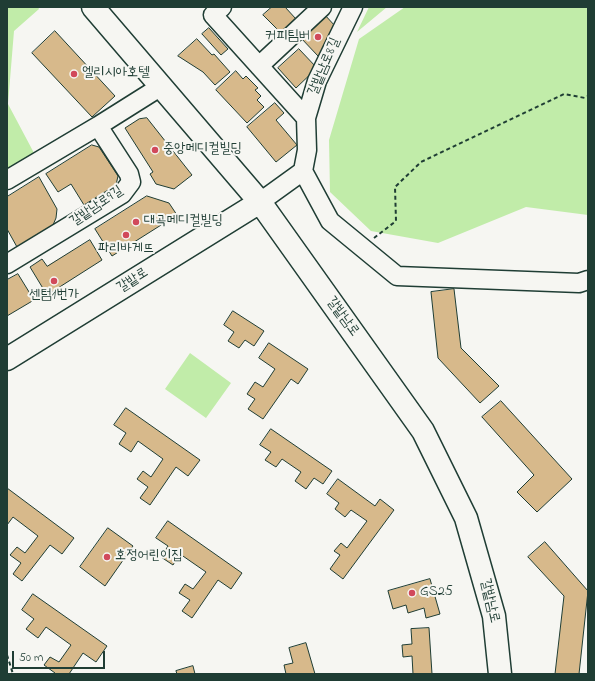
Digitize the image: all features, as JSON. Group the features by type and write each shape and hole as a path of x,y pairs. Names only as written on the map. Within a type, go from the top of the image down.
{"main road":[{"name":"갈밭남로","path":"93,7 260,202 423,431 466,518 494,616 500,674"},
{"name":"갈밭로","path":"7,359 260,202"}],"street":[{"name":"갈밭남로8길","path":"222,7 213,15 306,118"},
{"path":"259,66 322,7"},
{"name":"갈밭남로8길","path":"303,171 307,150 306,118 317,81 345,11"},
{"path":"7,180 160,87"},
{"name":"갈밭남로9길","path":"7,264 122,194 131,182 129,174 98,126"},
{"path":"260,202 303,171 330,221 397,276 579,283 588,280"}],"path":[{"path":"376,259 369,242 396,221 395,187 421,162 564,94 586,98 588,96"},
{"path":"7,655 13,674"}],"green space":[{"path":"7,7 38,7 39,9 14,31 8,104 34,153 7,169"},
{"path":"369,7 387,7 357,32"},
{"path":"405,7 588,7 588,215 526,207 438,243 371,231 330,192 329,140 359,39"},
{"path":"190,353 231,383 206,418 165,389"}],"building":[{"path":"272,7 285,7 296,19 281,33 263,15"},
{"path":"324,14 336,27 326,49 318,56 300,37"},
{"path":"209,28 228,49 221,55 202,34"},
{"name":"엘리시아호텔","path":"55,31 115,96 92,117 32,53"},
{"path":"197,39 212,55 214,54 230,72 215,85 203,72 178,56"},
{"path":"299,49 317,68 296,88 278,68"},
{"path":"236,71 243,79 246,76 258,88 255,90 261,96 257,100 264,107 247,123 216,90"},
{"path":"275,103 284,113 276,120 297,145 276,162 247,127"},
{"name":"중앙메디컬빌딩","path":"147,118 192,175 174,189 156,184 150,174 153,172 125,128 139,119"},
{"path":"92,145 99,147 118,176 116,185 84,205 71,184 58,192 46,174"},
{"path":"39,177 57,209 56,218 53,225 17,247 7,229 7,197"},
{"name":"대곡메디컬빌딩","path":"147,196 169,203 177,215 112,256 95,229"},
{"name":"센텀1번가","path":"90,240 102,260 47,295 30,267 42,259 47,266"},
{"path":"18,274 34,300 7,316 7,280"},
{"path":"454,289 461,348 499,386 480,403 438,358 431,292"},
{"path":"233,311 264,331 254,346 245,340 239,348 228,341 234,332 224,325"},
{"path":"269,343 308,369 298,384 291,379 263,419 248,409 255,399 247,394 255,382 263,387 275,369 259,358"},
{"path":"501,401 572,479 537,512 517,492 534,475 482,417"},
{"path":"126,408 200,460 188,476 176,467 150,505 140,498 148,487 137,479 143,471 151,477 163,459 138,441 131,452 119,444 126,433 114,425"},
{"path":"271,429 332,471 323,484 314,478 306,489 295,481 301,472 282,459 276,467 265,460 271,452 260,445"},
{"path":"338,479 375,506 380,499 394,510 343,579 330,569 340,555 334,551 341,543 347,548 367,521 351,510 345,517 335,509 339,503 327,494"},
{"path":"7,488 74,538 62,554 50,545 22,581 13,574 21,563 10,555 17,547 25,553 38,536 13,517 7,525"},
{"path":"168,521 242,573 231,589 218,580 192,618 182,611 190,600 179,593 185,584 193,589 206,572 180,554 173,565 161,557 168,546 156,538"},
{"name":"호정어린이집","path":"108,528 133,546 105,586 80,567"},
{"path":"545,542 588,591 579,674 555,674 564,596 528,557"},
{"path":"430,579 440,614 426,618 424,608 408,613 406,605 393,609 388,591"},
{"path":"33,594 107,646 96,662 83,653 69,674 55,674 44,665 50,657 59,662 71,645 46,627 38,638 26,629 34,619 22,610"},
{"path":"429,628 432,674 413,674 412,656 403,657 402,645 412,644 411,629"},
{"path":"306,643 315,674 286,674 284,665 293,663 289,648"},
{"path":"193,666 195,674 177,674 176,671"}],"place":[{"name":"커피팀버","path":"318,37"},
{"name":"엘리시아호텔","path":"74,74"},
{"name":"중앙메디컬빌딩","path":"155,150"},
{"name":"대곡메디컬빌딩","path":"136,222"},
{"name":"파리바게뜨","path":"126,235"},
{"name":"센텀1번가","path":"54,281"},
{"name":"호정어린이집","path":"107,557"},
{"name":"GS25","path":"412,593"}]}
